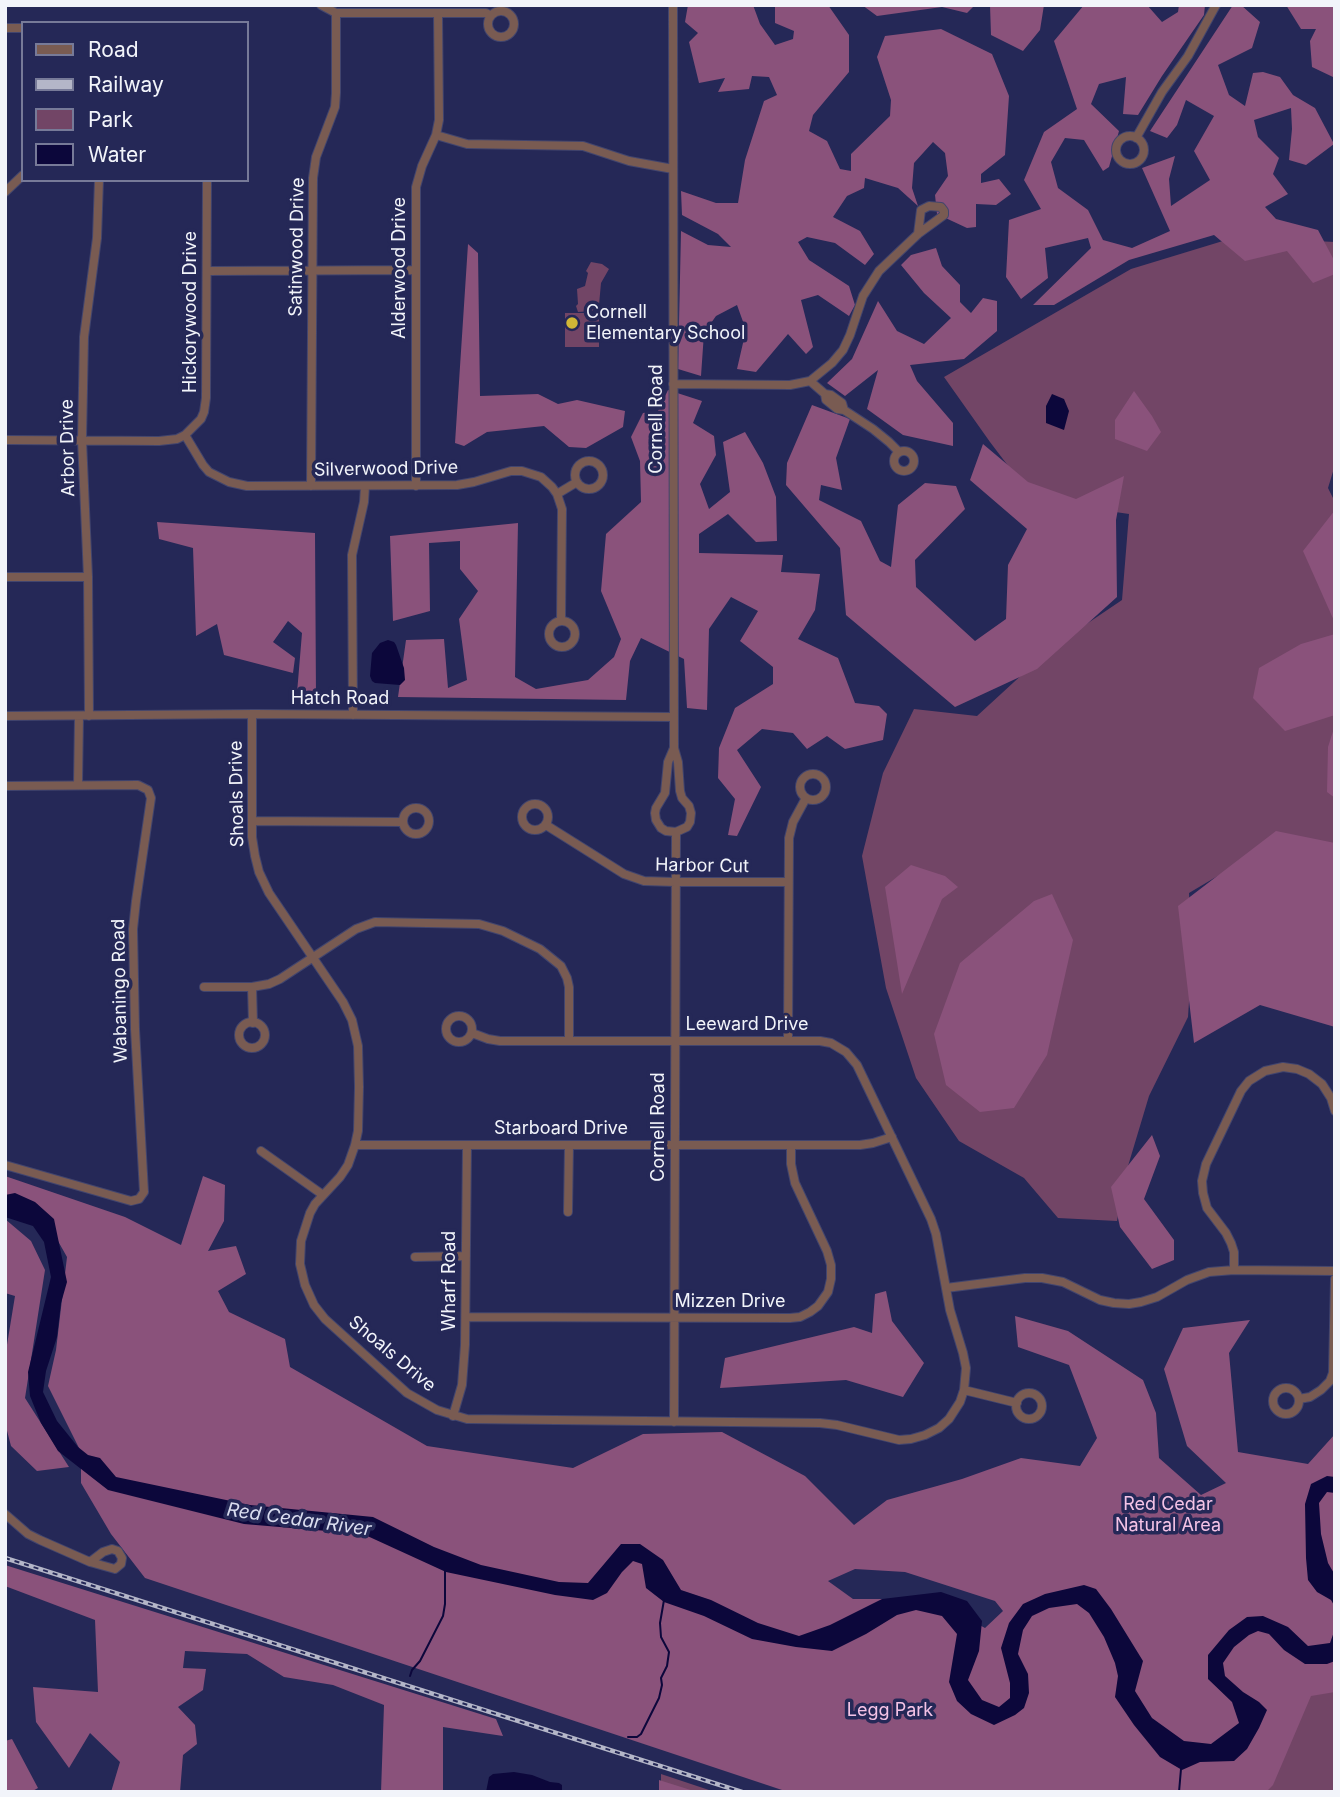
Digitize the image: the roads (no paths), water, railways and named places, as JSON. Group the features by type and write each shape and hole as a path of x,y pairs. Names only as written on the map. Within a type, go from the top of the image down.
{"street":[{"path":"321,5 336,13 486,13 491,16"},
{"name":"Cornell Road","path":"673,5 674,748 680,791 691,813 687,827 670,832 661,828 655,813 664,796 668,762 674,748"},
{"path":"1136,138 1162,92 1188,56 1216,5"},
{"name":"Satinwood Drive","path":"311,486 314,167 331,119 336,93 336,13"},
{"name":"Alderwood Drive","path":"416,486 416,187 439,120 438,13"},
{"path":"436,135 467,144 583,146 629,161 673,169"},
{"path":"5,192 21,176"},
{"name":"Arbor Drive","path":"89,716 88,577 82,440 85,337 97,238 99,182"},
{"name":"Hickorywood Drive","path":"185,435 201,419 206,405 207,182"},
{"path":"673,384 790,385 810,381 832,363 848,342 863,296 879,271 918,234"},
{"path":"207,271 416,270"},
{"path":"810,381 825,394 825,400 831,405 844,410 873,429 899,452"},
{"path":"5,440 159,441 185,435"},
{"name":"Silverwood Drive","path":"185,435 202,466 222,480 247,486 466,484 522,471 541,477 557,494"},
{"path":"561,621 562,509 557,494 577,482"},
{"path":"353,715 352,555 365,486"},
{"path":"5,577 88,577"},
{"name":"Shoals Drive","path":"252,714 254,856 269,893 343,1002 357,1038 359,1087 355,1144 348,1165 315,1205 307,1221 300,1249 303,1278 314,1305 325,1319 407,1393 453,1416 475,1420 825,1423 906,1440 939,1428 953,1414 964,1390"},
{"name":"Hatch Road","path":"5,716 674,716"},
{"path":"5,786 78,785 79,716"},
{"name":"Wabaningo Road","path":"5,1165 131,1201 143,1195 133,936 135,901 151,801 146,788 138,785 78,785"},
{"path":"788,1041 790,830 806,798"},
{"path":"252,821 403,822"},
{"name":"Harbor Cut","path":"546,825 628,876 651,882 788,882"},
{"name":"Cornell Road","path":"674,1422 676,832"},
{"path":"204,987 252,987 280,979 356,929 375,922 479,924 496,928 540,949 563,969 569,987 569,1041"},
{"path":"252,987 253,1023"},
{"name":"Leeward Drive","path":"472,1032 494,1040 788,1041 825,1042 841,1048 858,1065 933,1226 946,1288"},
{"path":"1234,1270 1231,1243 1207,1208 1202,1181 1206,1164 1241,1091 1254,1077 1265,1071 1292,1068 1309,1074 1322,1084 1335,1111"},
{"name":"Starboard Drive","path":"355,1144 791,1145 867,1144 892,1137"},
{"name":"Wharf Road","path":"453,1416 463,1374 466,1317 467,1145"},
{"path":"568,1212 569,1145"},
{"name":"Mizzen Drive","path":"466,1317 795,1318 814,1309 822,1302 830,1287 831,1265 795,1183 791,1145"},
{"path":"261,1151 323,1195"},
{"path":"415,1256 466,1256"},
{"path":"1017,1403 964,1390 965,1360 953,1325 946,1288 1042,1278 1063,1282 1100,1300 1129,1304 1157,1297 1202,1273 1234,1270 1335,1271"},
{"path":"1299,1399 1321,1391 1333,1373 1335,1279"},
{"path":"5,1514 28,1534 90,1562"}],"water":[{"path":"1052,394 1064,399 1069,411 1064,430 1046,423 1046,406"},
{"path":"388,640 396,645 404,668 405,680 400,685 375,683 370,676 372,653 380,643"},
{"name":"Red Cedar River","path":"15,1193 35,1202 54,1219 67,1282 43,1392 57,1421 78,1447 88,1455 100,1458 116,1477 250,1505 373,1517 434,1547 481,1565 559,1582 588,1583 621,1544 640,1544 663,1560 681,1590 711,1600 758,1623 799,1636 830,1625 882,1599 941,1592 967,1601 982,1621 979,1651 968,1680 982,1700 999,1707 1010,1698 1010,1683 1001,1648 1009,1623 1023,1604 1045,1594 1084,1585 1096,1589 1143,1661 1135,1691 1152,1718 1184,1741 1211,1744 1239,1723 1232,1702 1208,1679 1208,1655 1229,1630 1247,1617 1263,1616 1288,1627 1308,1646 1330,1643 1335,1629 1335,1661 1327,1664 1305,1664 1284,1650 1269,1634 1258,1631 1249,1635 1234,1647 1223,1663 1225,1676 1267,1710 1259,1728 1247,1749 1234,1761 1200,1762 1182,1770 1160,1757 1115,1697 1118,1676 1115,1663 1104,1637 1089,1613 1077,1604 1049,1608 1032,1616 1023,1630 1018,1654 1028,1674 1029,1693 1024,1708 994,1725 971,1714 957,1701 949,1682 957,1634 942,1616 916,1610 897,1615 832,1651 796,1647 752,1639 704,1616 664,1602 646,1588 642,1564 633,1561 607,1593 593,1600 555,1595 446,1572 363,1534 244,1524 108,1490 58,1451 41,1423 30,1396 28,1372 51,1277 44,1242 33,1226 5,1217 5,1195"},
{"path":"1327,1476 1335,1477 1335,1493 1327,1492 1319,1503 1321,1534 1328,1563 1335,1575 1335,1607 1331,1600 1317,1592 1308,1580 1306,1558 1305,1504 1311,1484"},
{"path":"514,1772 559,1783 562,1785 562,1792 486,1792 489,1777 493,1774"}],"waterway":[{"path":"410,1676 443,1616 445,1571"},
{"path":"628,1737 641,1734 659,1698 661,1678 667,1666 669,1652 661,1637 660,1623 664,1600"},
{"path":"1179,1792 1181,1769"}],"railway":[{"path":"5,1558 742,1792"}],"place":[{"name":"Cornell Elementary School","path":"572,323"}],"park label":[{"name":"Red Cedar Natural Area","path":"1168,1515"},
{"name":"Legg Park","path":"890,1711"}]}
